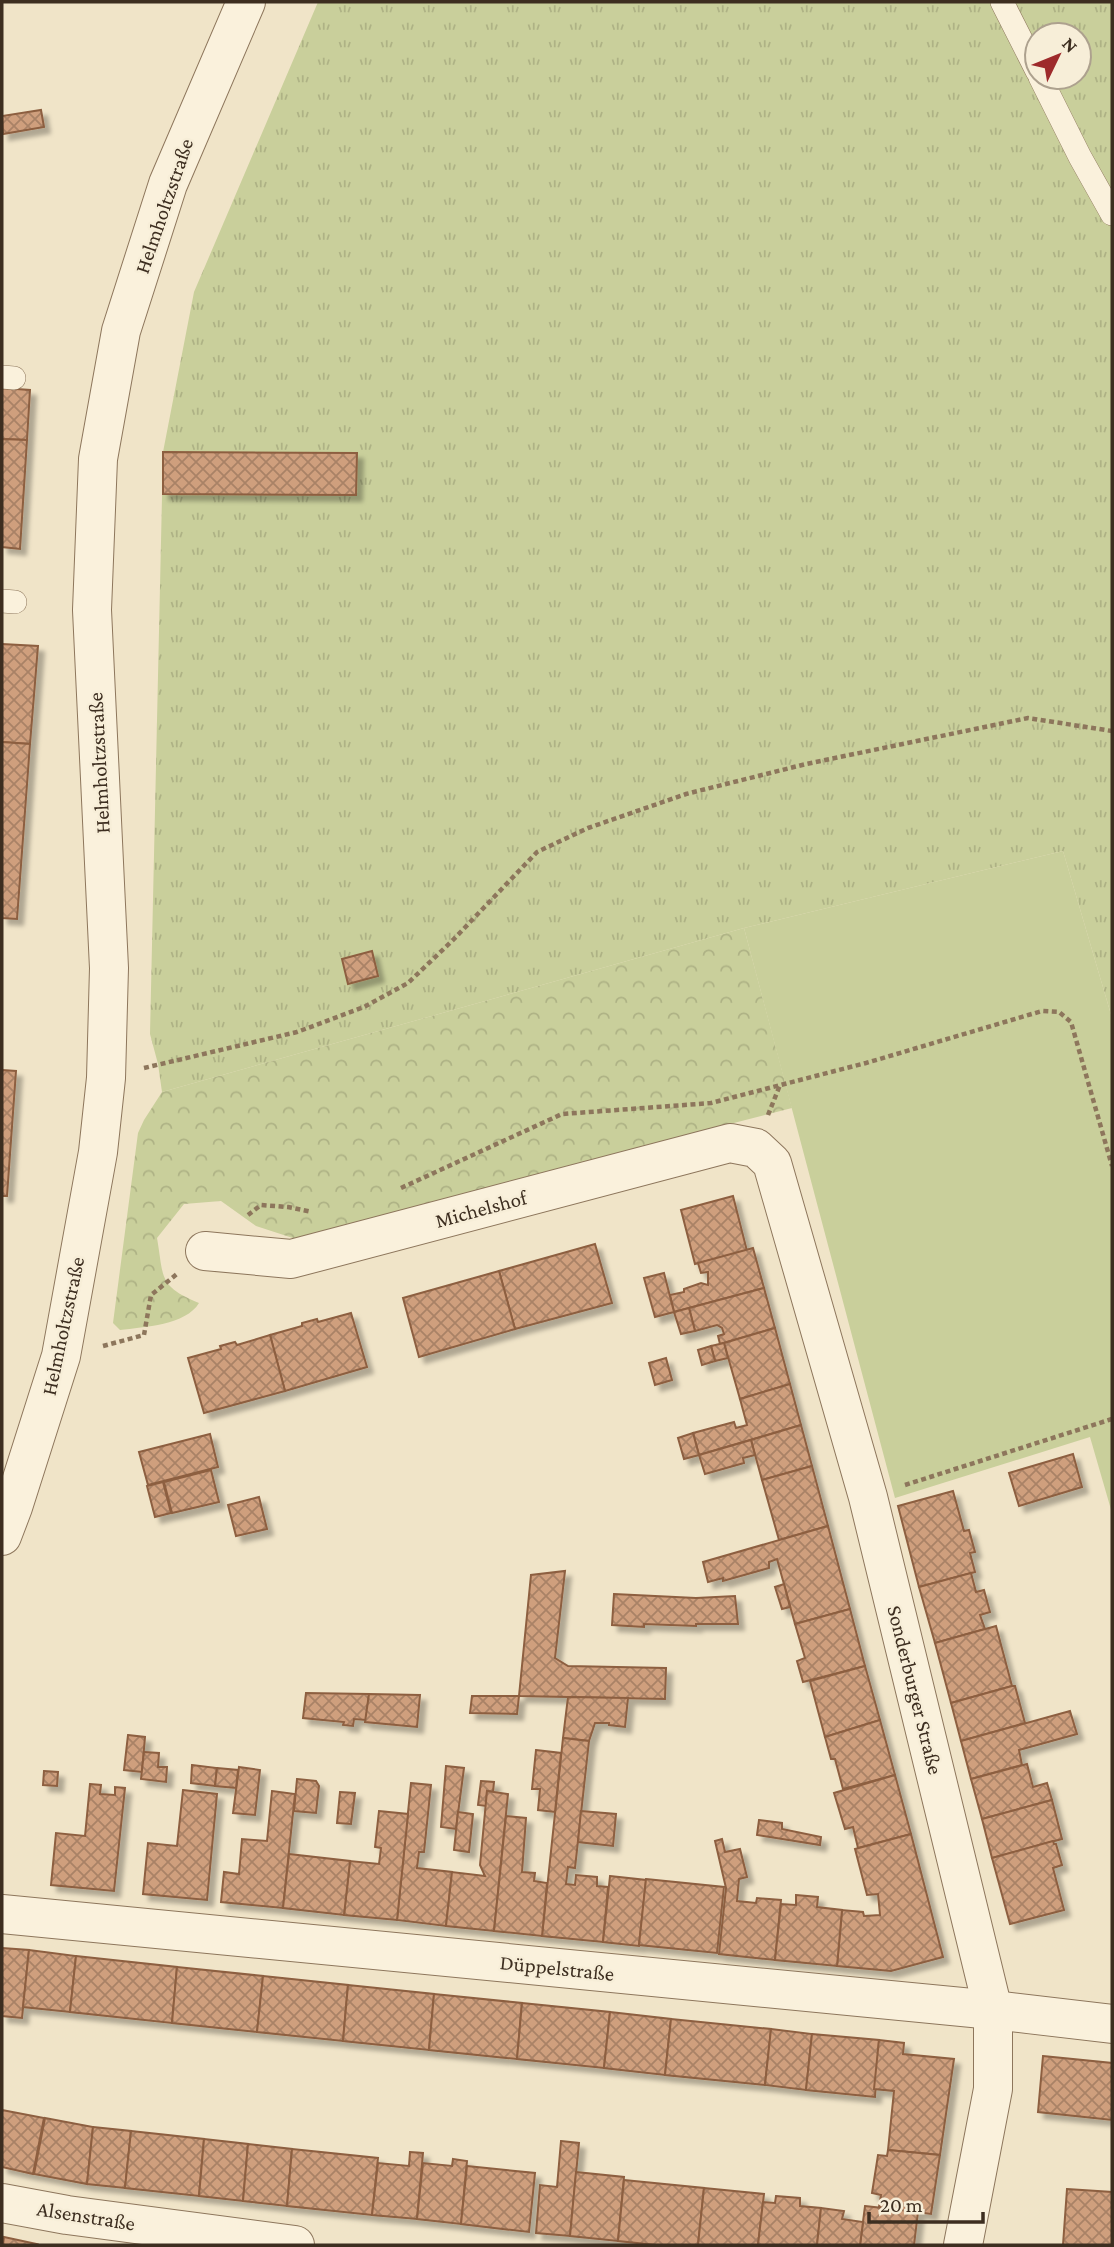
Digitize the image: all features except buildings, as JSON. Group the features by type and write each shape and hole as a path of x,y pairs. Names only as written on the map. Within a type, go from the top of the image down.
{"street":[{"name":"Helmholtzstraße","path":"2,1536 61,1356 98,1152 106,1078 109,968 92,610 98,459 121,331 167,184 246,2"},
{"name":"Michelshof","path":"205,1251 291,1259 730,1143 755,1148"},
{"name":"Sonderburger Straße","path":"755,1148 772,1163 867,1497 993,2010 993,2089 963,2245"},
{"name":"Düppelstraße","path":"2,1914 993,2010 1112,2024"},
{"name":"Alsenstraße","path":"2,2203 67,2215 295,2245"}],"lane":[{"path":"1002,2 1023,43"},
{"path":"1047,91 1112,214"}],"path":[{"path":"106,1078 297,1032 364,1007 408,983 537,852 588,828 686,794 807,764 1028,718 1112,731"},
{"path":"867,1497 1112,1419"}],"green space":[{"path":"318,2 1112,2 1112,1018 1063,851 744,928 162,1092 150,1034 163,452 194,292"},
{"path":"1063,851 1112,1018 1112,1513 1090,1437 895,1498 744,928"},
{"path":"744,928 792,1108 613,1154 302,1241 256,1226 221,1201 184,1204 157,1238 165,1279 176,1291 199,1303 185,1316 164,1324 120,1330 113,1323 138,1133 162,1092"}]}
